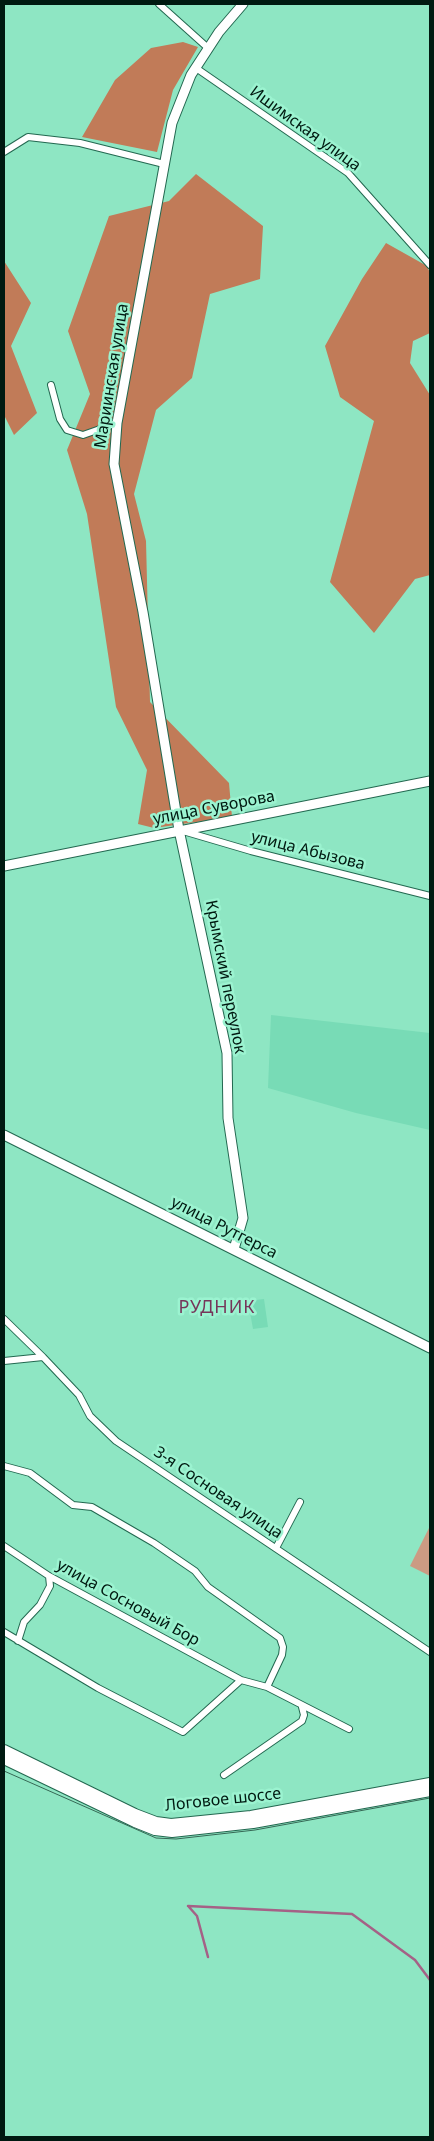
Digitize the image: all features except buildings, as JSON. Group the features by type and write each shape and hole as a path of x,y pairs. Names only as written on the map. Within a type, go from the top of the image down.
{"main road":[{"name":"Мариинская улица","path":"180,830 143,612 114,464 117,423 164,164 178,104 185,87 208,48 243,4"},
{"name":"улица Суворова","path":"4,866 430,781"},
{"name":"Крымский переулок","path":"180,830 227,1053 228,1118 243,1218 234,1249"},
{"name":"улица Рутгерса","path":"4,1135 430,1348"},
{"name":"Логовое шоссе","path":"4,1750 134,1814 156,1822 171,1824 251,1816 430,1783"},
{"name":"Логовое шоссе","path":"4,1760 134,1822 155,1830 172,1832 253,1823 430,1791"}],"street":[{"path":"159,4 208,48"},
{"name":"Ишимская улица","path":"196,68 348,173 430,265"},
{"path":"4,152 28,137 80,142 164,164"},
{"path":"51,385 60,419 67,430 83,435 117,423"},
{"name":"улица Абызова","path":"180,830 251,852 430,896"},
{"name":"3-я Сосновая улица","path":"4,1319 79,1395 90,1416 116,1441 430,1652"},
{"path":"4,1361 43,1357"},
{"path":"4,1466 30,1473 73,1505 92,1507 154,1543 195,1571 208,1587 280,1638 283,1647 282,1654 267,1687"},
{"path":"276,1548 300,1502"},
{"name":"улица Сосновый Бор","path":"4,1546 50,1576 241,1680 267,1687 302,1707 349,1729"},
{"path":"18,1641 24,1622 40,1605 50,1586 50,1576"},
{"path":"4,1632 98,1688 183,1732 241,1680"},
{"path":"224,1775 302,1721 304,1715 302,1707"}],"shaded area":[{"path":"183,42 198,47 173,90 157,152 82,137 115,80 151,48"},
{"path":"196,174 263,226 260,279 210,294 192,378 156,410 134,494 146,541 150,702 229,783 232,817 154,828 138,824 147,770 116,707 87,514 67,450 90,394 68,331 109,216 169,201"},
{"path":"386,243 427,266 430,273 430,333 413,341 410,363 430,395 430,575 415,579 374,633 330,582 374,421 340,397 325,346 362,279"},
{"path":"4,261 31,303 11,346 37,413 14,435 4,415"},
{"path":"271,1015 430,1033 430,1130 356,1113 268,1088"},
{"path":"264,1299 268,1327 253,1329 248,1301"},
{"path":"430,1526 430,1576 410,1566"}],"waterway":[{"path":"188,1906 352,1914 415,1960 430,1980"},
{"path":"189,1907 197,1916 208,1957"}],"tram line":[{"path":"4,1771 156,1838 176,1839 255,1830 430,1798"}],"district":[{"name":"РУДНИК","path":"217,1308"}]}
